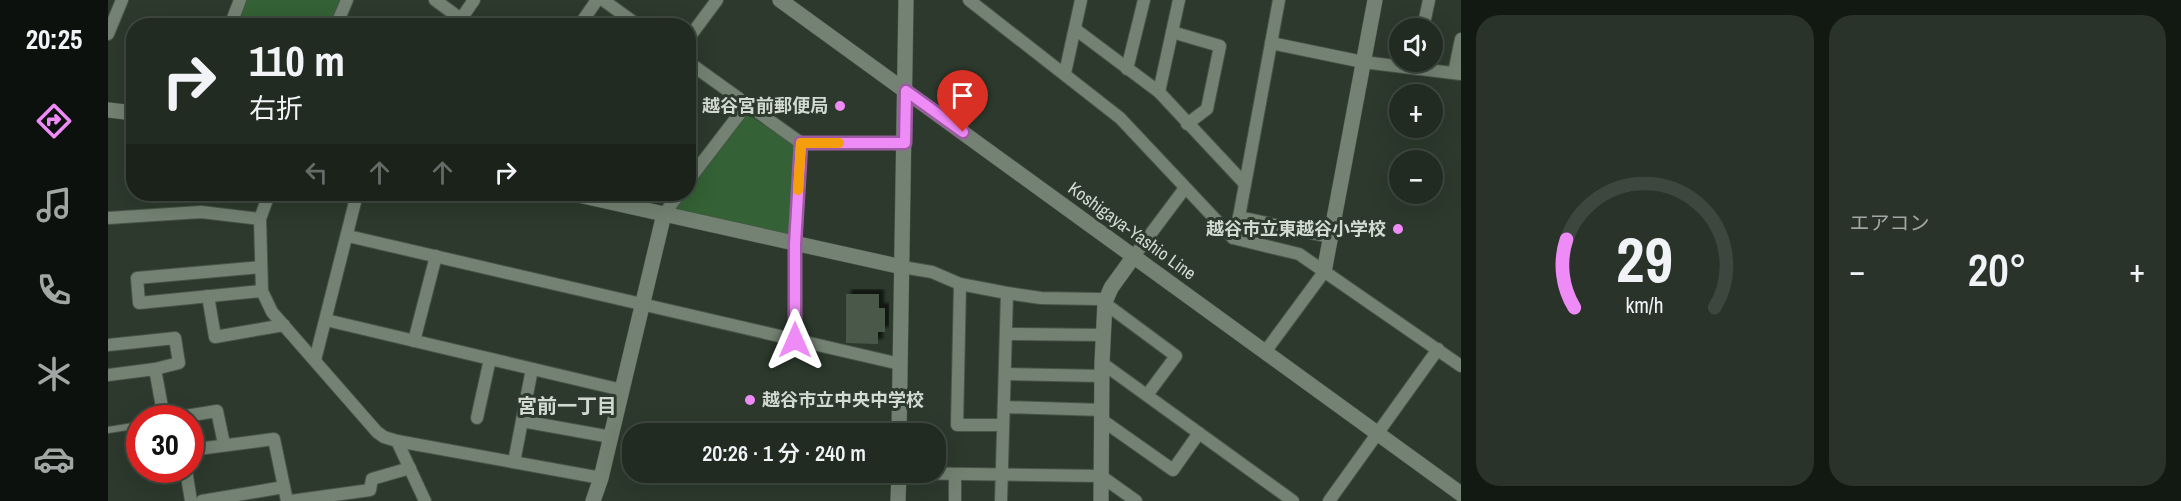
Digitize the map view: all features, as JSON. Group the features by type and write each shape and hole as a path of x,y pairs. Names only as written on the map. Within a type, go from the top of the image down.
{"street":[{"path":"108,34 122,0"},
{"path":"233,18 240,0"},
{"path":"339,18 347,0"},
{"path":"435,0 454,18"},
{"path":"461,18 474,0"},
{"path":"585,18 597,0"},
{"path":"603,0 628,18"},
{"path":"696,28 717,0"},
{"name":"Koshigaya-Yashio Line","path":"780,0 1461,494"},
{"path":"899,423 906,0"},
{"path":"969,0 987,6 1120,118 1233,238 1299,254 1461,366"},
{"path":"1065,73 1081,0"},
{"path":"1127,69 1144,0"},
{"path":"1159,92 1179,0"},
{"path":"1233,238 1239,218 1279,0"},
{"path":"1265,352 1324,272 1375,0"},
{"path":"1425,18 1429,0"},
{"path":"1075,29 1159,92 1245,184"},
{"path":"1172,32 1220,46 1207,109 1187,124"},
{"path":"1443,70 1458,73 1461,39"},
{"path":"1271,43 1363,62 1389,63"},
{"path":"696,68 801,143 905,143"},
{"path":"696,171 747,104"},
{"path":"108,110 126,112"},
{"path":"795,340 795,244 801,143"},
{"path":"1101,501 1105,302 1134,256 1185,188"},
{"path":"266,201 260,219 262,291 273,312 284,326 377,432 397,441 601,478"},
{"path":"315,360 356,201"},
{"path":"607,201 795,244 932,272 960,284 1041,298 1099,298 1176,356 1148,395"},
{"path":"593,501 601,478 664,214 674,201"},
{"path":"108,218 201,212 260,219"},
{"path":"1239,218 1330,237"},
{"path":"348,236 900,364"},
{"path":"414,340 436,256"},
{"path":"261,267 137,278 139,303 262,291"},
{"path":"960,284 957,425 1004,425"},
{"path":"1001,501 1007,293"},
{"path":"208,296 215,337 284,326"},
{"path":"326,320 622,390"},
{"path":"1006,334 1103,335"},
{"path":"108,345 175,338 179,363 155,369 108,375"},
{"path":"1329,501 1438,349"},
{"path":"477,418 490,359"},
{"path":"155,369 162,405"},
{"path":"514,462 532,369"},
{"path":"1005,374 1102,369 1148,395 1293,501"},
{"path":"1004,407 1102,415 1173,470 1199,434"},
{"path":"204,413 217,411 224,444"},
{"path":"522,421 611,437"},
{"path":"204,448 274,439 284,487 296,501 370,490 372,479 410,468"},
{"path":"397,441 425,501"},
{"path":"946,474 1101,476 1136,501"},
{"path":"955,474 955,501"},
{"path":"188,483 191,501"},
{"path":"898,501 899,483"},
{"path":"202,501 284,487"}],"lane":[{"path":"108,430 126,427"}],"green space":[{"path":"243,0 343,0 335,18 236,18"},
{"path":"746,113 796,146 791,238 671,211 679,201 696,201 696,179"}],"building":[{"path":"846,294 879,294 879,308 885,308 885,332 878,332 878,344 846,343"}],"slow traffic":[{"path":"798,190 801,143 839,143"}],"place":[{"name":"越谷宮前郵便局","path":"840,106"},
{"name":"越谷市立東越谷小学校","path":"1398,229"},
{"name":"越谷市立中央中学校","path":"750,400"}],"district":[{"name":"宮前一丁目","path":"567,406"}],"route":[{"path":"795,340 795,244 801,143 905,143 906,91 963,132"}]}
